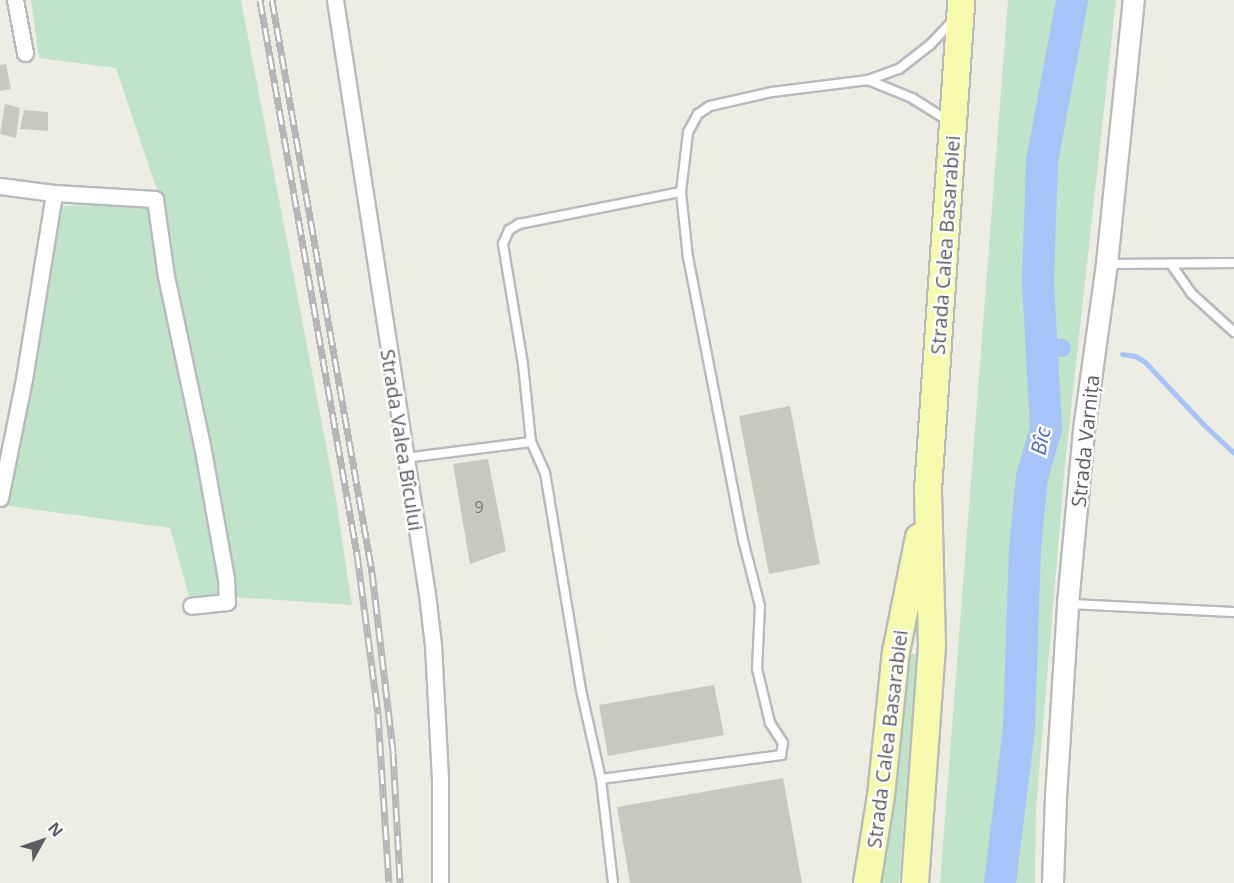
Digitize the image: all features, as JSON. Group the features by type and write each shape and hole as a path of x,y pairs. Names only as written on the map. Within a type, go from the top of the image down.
{"main road":[{"name":"Strada Calea Basarabiei","path":"915,883 932,645 928,490 961,6"},
{"name":"Strada Calea Basarabiei","path":"867,883 881,796 896,652 928,490"}],"street":[{"path":"15,0 25,53"},
{"name":"Strada Valea Bîcului","path":"335,0 433,645 440,780 440,883"},
{"name":"Strada Varnița","path":"1053,883 1068,604 1084,430 1107,264 1134,0"},
{"path":"0,186 54,193 155,199 168,288 202,446 226,578 227,602 191,606"},
{"path":"0,498 24,379 54,193"}],"lane":[{"path":"601,779 780,755 783,743 771,723 757,669 760,606 743,540 688,258 681,192 688,132 698,114 710,106 772,92 868,80 899,69 930,45 961,6"},
{"path":"868,80 912,98 953,124"},
{"path":"613,883 601,779 581,690 545,473 531,442 523,364 503,244 509,230 519,224 681,192"},
{"path":"1107,264 1234,263"},
{"path":"1171,264 1191,293 1234,332"},
{"path":"405,458 531,442"},
{"path":"1068,604 1234,612"}],"green space":[{"path":"31,0 241,0 334,487 352,605 234,597 189,371 157,190 116,68 39,58"},
{"path":"1008,0 1116,0 1065,464 1036,809 1035,883 940,883"},
{"path":"60,206 151,207 203,468 221,594 217,597 191,603 170,528 2,505"},
{"path":"907,654 917,654 899,883 881,883 893,812"}],"building":[{"path":"6,64 11,89 0,91 0,65"},
{"path":"5,104 20,108 16,138 0,134"},
{"path":"24,110 48,112 48,131 20,129"},
{"path":"790,406 820,564 769,574 739,416"},
{"path":"488,459 506,551 470,564 453,464"},
{"path":"714,685 724,735 608,756 599,705"},
{"path":"783,778 802,883 630,883 617,807"}],"waterway":[{"name":"Bîc","path":"1000,883 1019,728 1025,548 1032,477 1046,429 1038,281 1042,161 1072,0"},
{"path":"1042,347 1062,348"},
{"path":"1122,354 1135,356 1145,362 1203,424 1234,453"}],"railway":[{"path":"260,0 357,554 378,714 389,883"},
{"path":"272,0 372,572 393,752 400,883"}]}
